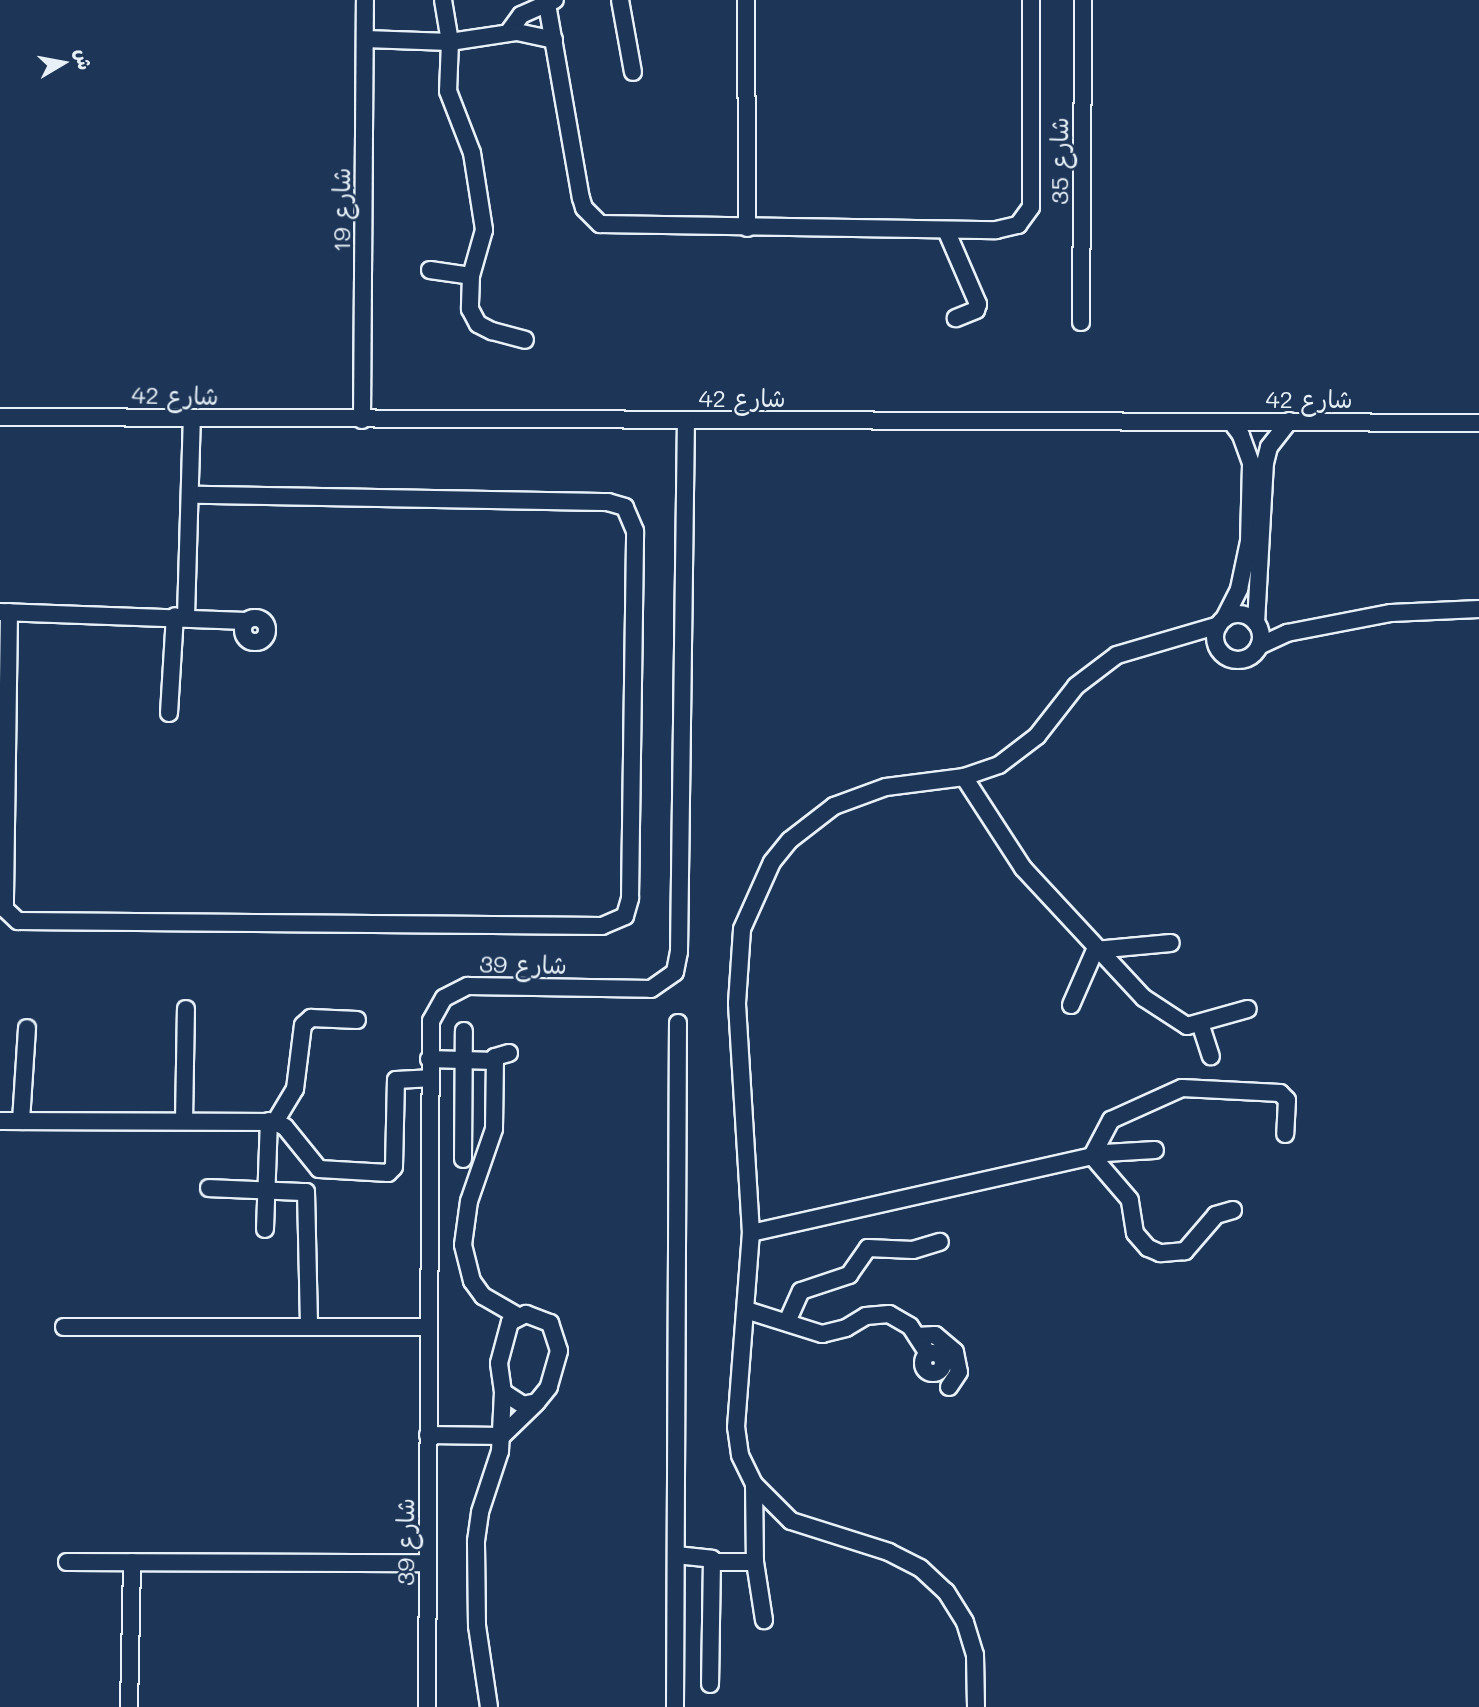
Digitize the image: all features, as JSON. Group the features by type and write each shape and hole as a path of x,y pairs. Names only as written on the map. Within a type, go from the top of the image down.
{"street":[{"name":"شارع 19","path":"362,420 365,0"},
{"path":"443,0 450,42 448,90 472,153 484,230 471,276 470,309 475,320 505,338 525,340"},
{"path":"620,0 633,72"},
{"path":"746,0 747,228"},
{"path":"508,33 517,7 551,2 554,40 581,198 591,217 610,228 1007,230 1026,218 1031,207 1031,0"},
{"name":"شارع 35","path":"1081,322 1083,0"},
{"path":"365,38 450,42 508,33 554,40"},
{"path":"946,230 978,304 976,310 956,318"},
{"path":"430,270 471,276"},
{"name":"شارع 42","path":"2,416 362,420 1479,423"},
{"path":"170,713 190,495 192,418"},
{"name":"شارع 39","path":"427,1707 431,1020 436,1008 456,990 468,986 651,989 675,972 679,952 685,420"},
{"path":"1259,646 1265,463 1277,433 1289,421"},
{"path":"1217,645 1222,622 1244,574 1250,533 1251,463 1245,442 1232,423"},
{"path":"190,495 608,502 625,507 635,531 630,898 625,915 602,926 18,921 5,909 5,612 180,616 246,621"},
{"path":"1186,636 1217,645 1234,659 1249,657 1259,646 1287,633 1391,613 1479,609"},
{"path":"976,1707 975,1655 965,1622 946,1592 920,1568 889,1552 791,1521 754,1484 740,1455 736,1427 751,1233 736,966 754,894 790,840 834,806 886,787 964,777 999,765 1020,752 1076,686 1117,655 1140,645 1186,636 1245,615 1258,626 1287,633"},
{"path":"964,777 1023,868 1095,950 1144,998 1183,1024 1200,1023 1248,1009"},
{"path":"1095,950 1171,943"},
{"path":"1071,1005 1095,950"},
{"path":"184,1121 186,1009"},
{"path":"265,1229 272,1121 295,1089 303,1025 311,1018 357,1020"},
{"path":"675,1707 678,1023"},
{"path":"1200,1023 1211,1056"},
{"path":"21,1121 27,1028"},
{"path":"463,1159 464,1031"},
{"path":"428,1435 502,1436 537,1402 555,1376 558,1342 554,1328 543,1318 517,1316 483,1296 465,1264 464,1223 494,1129 502,1057 429,1059"},
{"path":"0,1121 272,1121 285,1127 319,1169 388,1173 394,1167 396,1080 429,1079"},
{"path":"1092,1156 1116,1115 1182,1088 1283,1094 1287,1100 1285,1135"},
{"path":"751,1233 1092,1156 1155,1150"},
{"path":"1092,1156 1130,1200 1140,1242 1160,1253 1185,1251 1195,1244 1216,1215 1234,1210"},
{"path":"209,1188 302,1189 309,1196 309,1327"},
{"path":"787,1322 802,1291 842,1280 868,1248 913,1250 940,1242"},
{"path":"746,1310 822,1334 846,1328 866,1316 890,1314 917,1335 928,1354 924,1368 939,1371 950,1389 959,1372 955,1352 935,1335 917,1335"},
{"path":"489,1707 477,1626 477,1526 497,1467 502,1436 500,1352 506,1330 517,1316"},
{"path":"64,1326 429,1327"},
{"path":"503,1392 516,1403 537,1402"},
{"path":"754,1484 755,1562 764,1620"},
{"path":"676,1555 711,1558 713,1562 710,1684"},
{"path":"67,1562 428,1563"},
{"path":"129,1707 132,1562"},
{"path":"713,1562 755,1562"}]}
